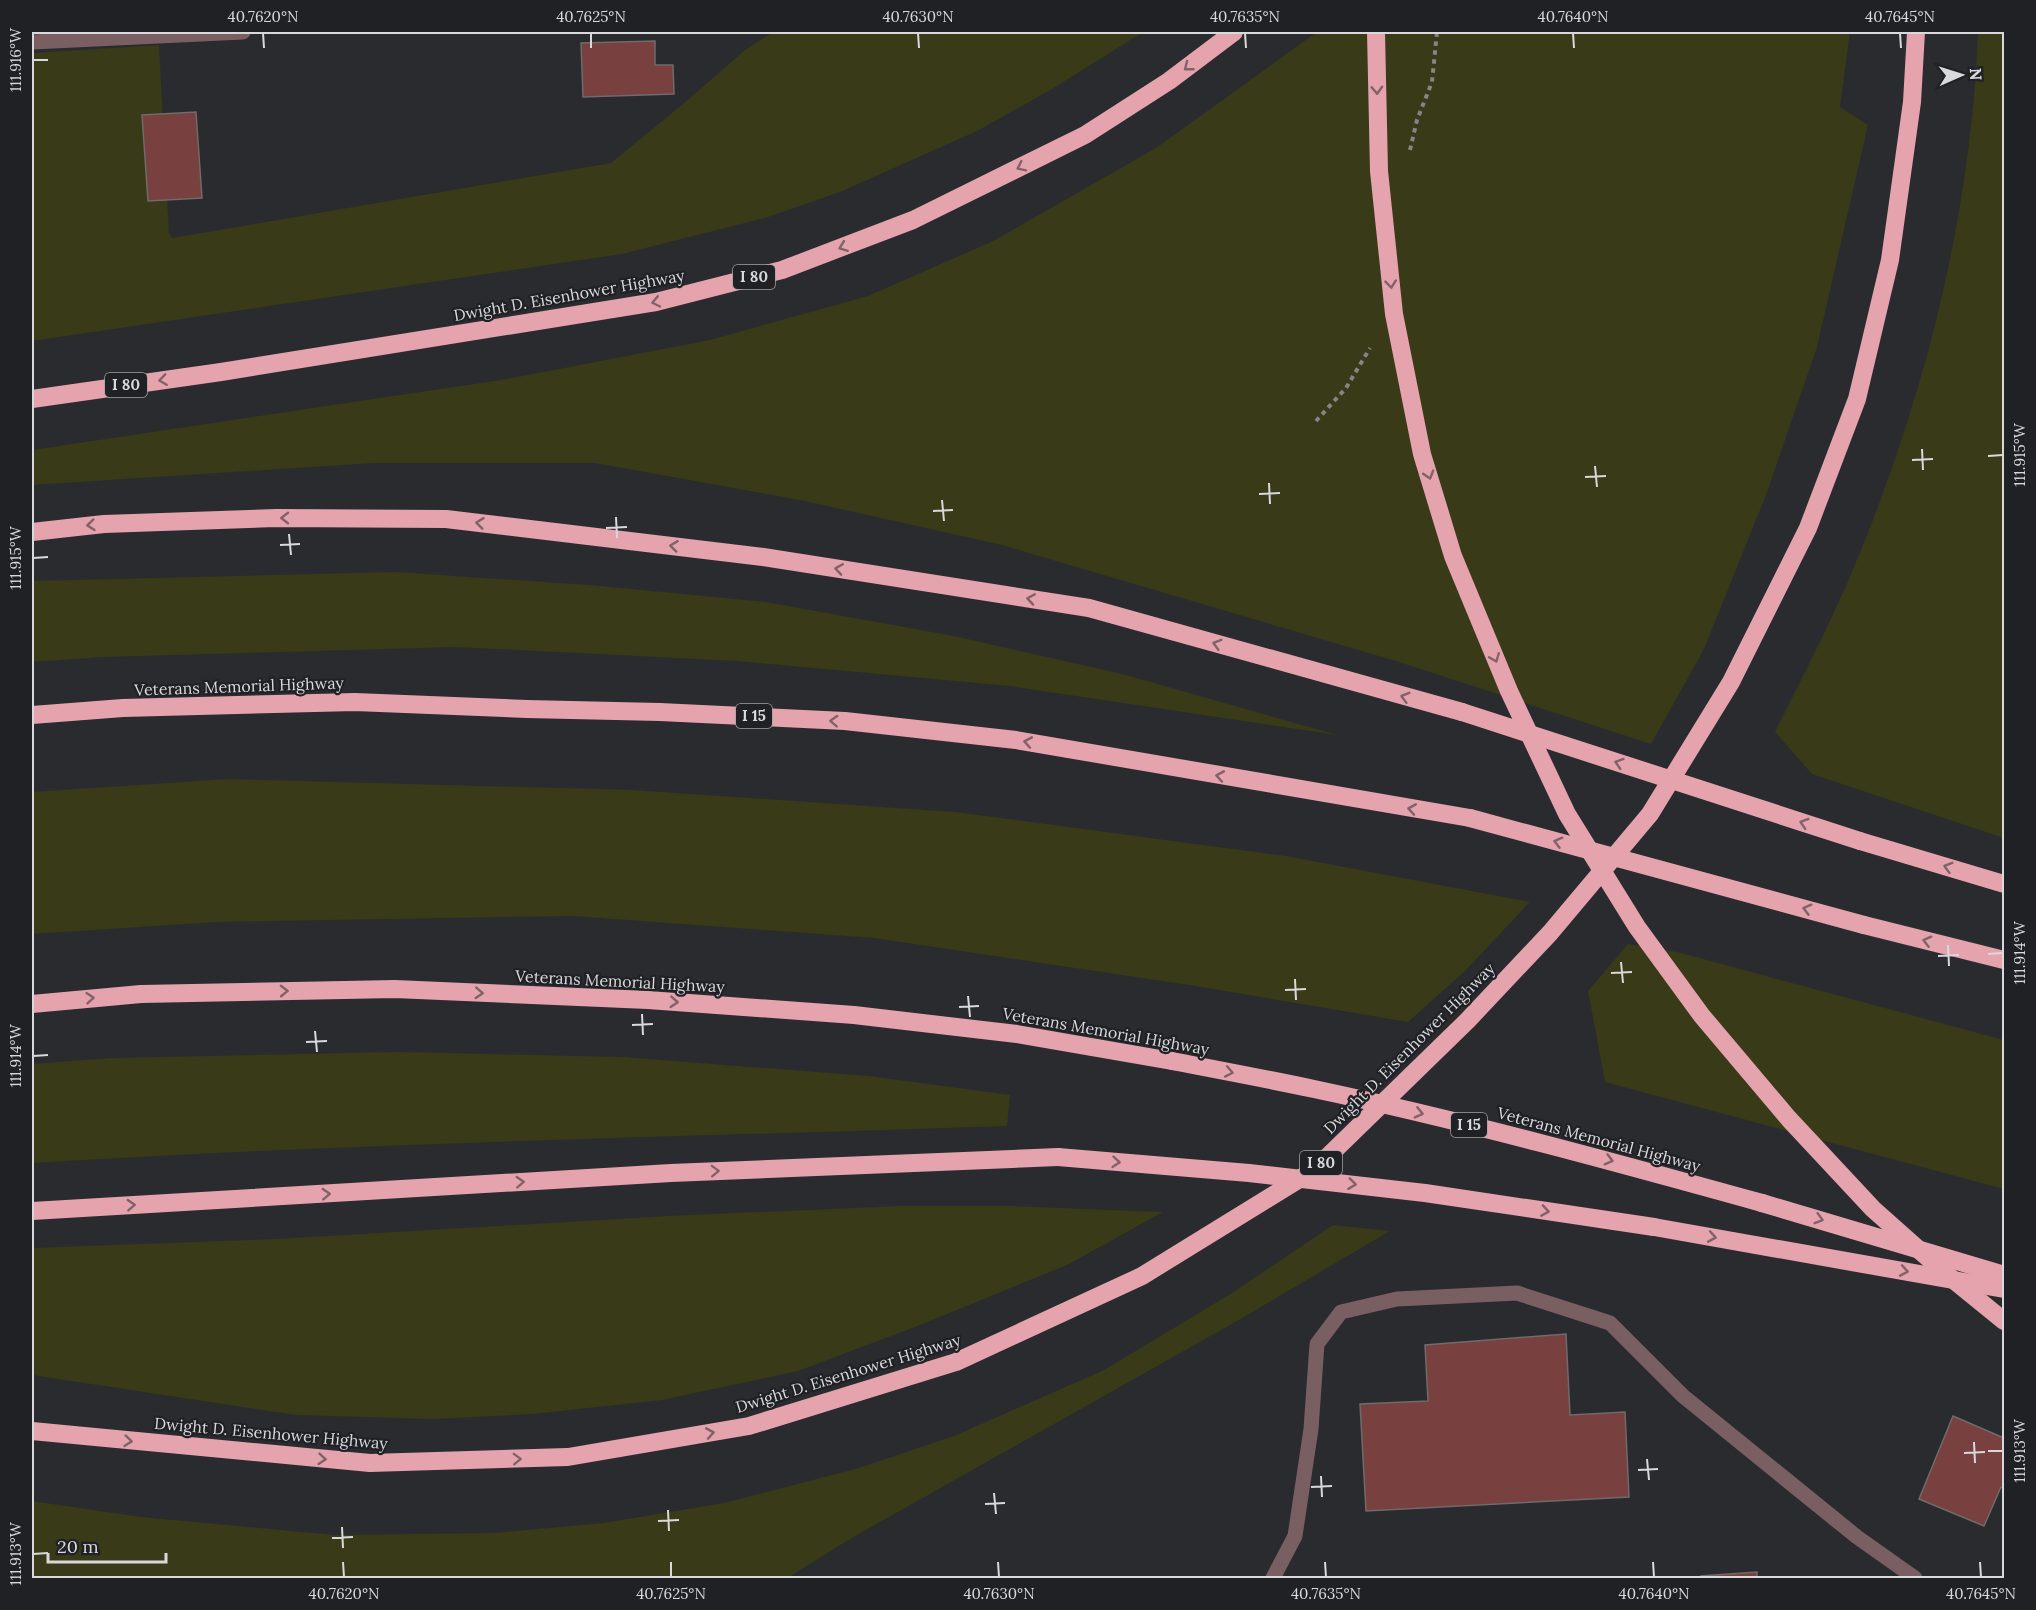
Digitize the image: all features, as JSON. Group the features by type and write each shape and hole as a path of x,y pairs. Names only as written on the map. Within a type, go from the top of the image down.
{"highway":[{"name":"Dwight D. Eisenhower Highway","path":"32,399 221,372 656,303 782,270 913,220 1085,135 1169,81 1234,32"},
{"path":"1376,32 1379,171 1394,314 1422,454 1458,567 1509,691 1567,814 1650,945 1701,1016 1789,1119 1873,1209 2004,1322"},
{"name":"Dwight D. Eisenhower Highway","path":"32,1431 370,1464 568,1457 749,1426 956,1362 1142,1276 1314,1170 1468,1020 1551,933 1650,814 1731,682 1808,528 1857,399 1890,260 1912,102 1916,32"},
{"path":"32,532 104,524 276,518 446,519 763,557 1089,608 1462,712 1860,841 2004,884"},
{"name":"Veterans Memorial Highway","path":"32,715 123,708 355,702 527,709 660,711 845,721 1016,740 1470,818 1864,925 2004,960"},
{"name":"Veterans Memorial Highway","path":"32,1004 141,994 394,989 648,1000 854,1015 1017,1034 1172,1060 1467,1124 1762,1203 2004,1275"},
{"path":"32,1210 671,1173 1058,1157 1249,1173 1425,1193 1654,1227 2004,1289"}],"lane":[{"path":"32,42 243,32"},
{"path":"1273,1578 1295,1536 1311,1429 1317,1344 1341,1312 1397,1299 1517,1293 1610,1323 1683,1396 1857,1538 1914,1578"}],"green space":[{"path":"773,32 1143,32 1052,89 977,131 840,192 765,218 622,254 32,341 32,53 159,45 169,233 172,238 611,163 745,50"},
{"path":"1317,32 1850,32 1840,107 1868,125 1817,347 1766,495 1704,649 1651,744 1399,662 1002,545 805,501 595,463 373,463 32,485 32,450 501,380 710,340 868,296 993,241 1156,148"},
{"path":"1978,32 2004,32 2004,838 1812,774 1775,732 1848,581 1899,449 1920,381 1953,243 1965,173"},
{"path":"396,572 590,585 766,602 954,636 1126,675 1337,735 1010,686 737,661 456,647 103,657 32,662 32,581"},
{"path":"228,779 633,790 955,812 1286,856 1530,902 1465,971 1408,1022 1189,985 874,938 574,916 216,922 32,934 32,792"},
{"path":"1628,944 1677,952 2004,1040 2004,1189 1605,1082 1588,991"},
{"path":"398,1052 623,1057 869,1076 1010,1095 1007,1126 397,1145 32,1163 32,1064 111,1058"},
{"path":"900,1206 1012,1206 1163,1212 1067,1265 915,1327 798,1371 662,1400 533,1414 433,1419 296,1415 32,1375 32,1248 276,1239 668,1216"},
{"path":"1333,1225 1390,1231 1237,1321 850,1539 789,1577 32,1578 32,1501 141,1517 335,1535 494,1533 603,1523 724,1503 859,1468 954,1436 1104,1370 1232,1293"}],"building":[{"path":"655,41 655,65 673,65 674,94 583,97 581,43"},
{"path":"196,112 202,198 148,201 142,115"},
{"path":"1566,1334 1570,1415 1625,1412 1629,1497 1366,1511 1360,1404 1428,1401 1425,1345"},
{"path":"1953,1416 2004,1438 2004,1489 2001,1487 1984,1526 1919,1499"},
{"path":"1757,1572 1757,1578 1702,1578 1701,1576"}]}
